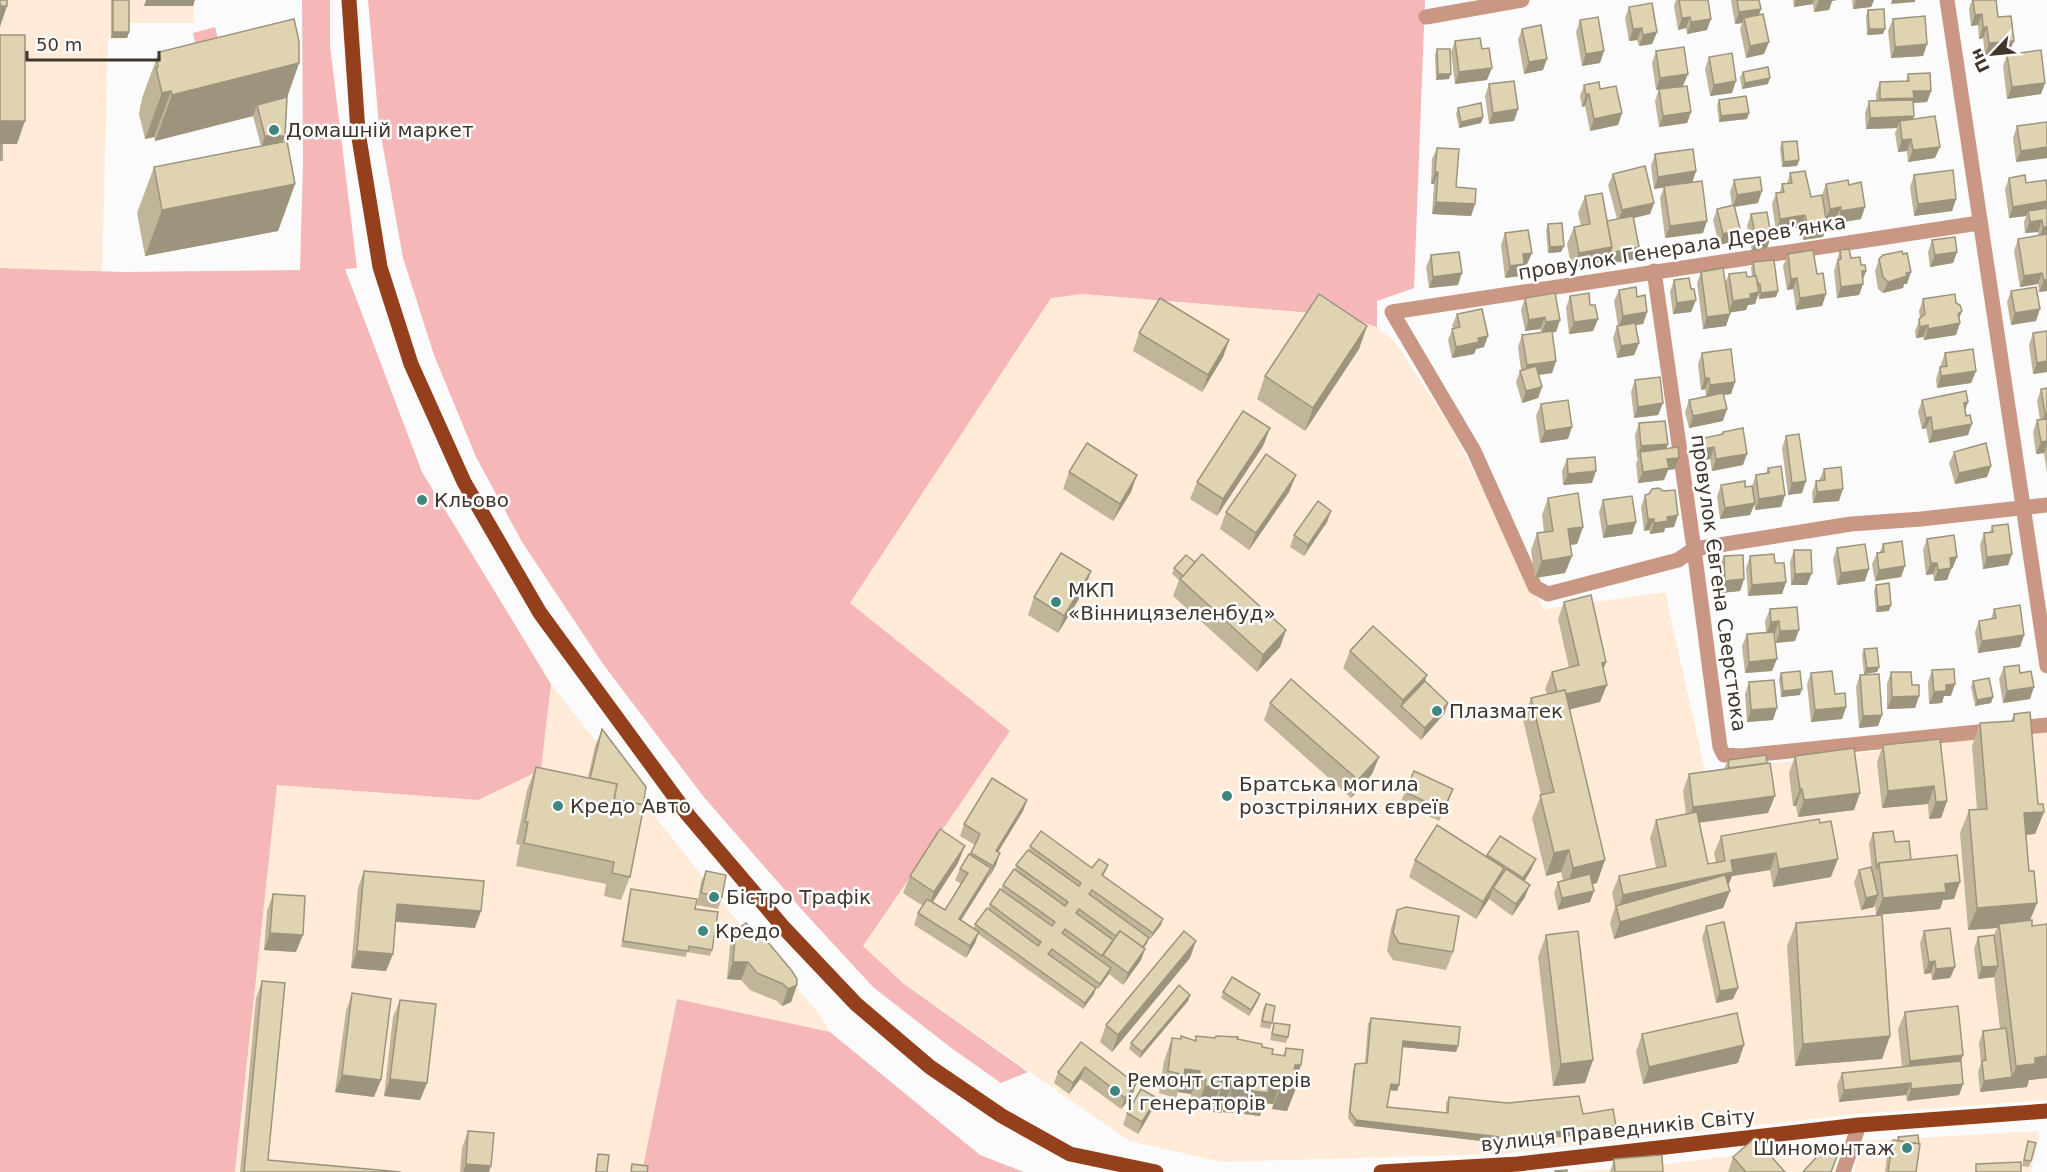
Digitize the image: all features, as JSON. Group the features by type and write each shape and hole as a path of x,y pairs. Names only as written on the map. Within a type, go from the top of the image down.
{"main road":[{"path":"350,0 358,132 380,267 411,364 464,482 540,613 688,814 784,928 856,1004 930,1067 1002,1116 1050,1143 1070,1154 1156,1172"},
{"name":"вулиця Праведників Світу","path":"1381,1172 1518,1164 1859,1125 2047,1111"}],"street":[{"path":"1426,17 1522,0"},
{"path":"1947,0 2047,666"},
{"name":"провулок Генерала Деревʼянка","path":"1694,549 1678,561 1548,594 1535,587 1474,451 1392,312 1979,223"},
{"name":"провулок Євгена Сверстюка","path":"1654,271 1720,747 1724,755 1741,756 2047,725"},
{"path":"1694,549 1851,524 2047,505"},
{"path":"1843,1172 1859,1125"}],"shaded area":[{"path":"0,0 194,0 194,23 128,23 128,39 108,39 102,271 0,268"},
{"path":"302,0 330,0 330,46 357,268 345,269 422,472 551,684 541,770 478,800 277,785 235,1172 0,1172 0,268 124,272 300,270 303,164"},
{"path":"368,0 1425,0 1414,288 1377,301 1377,327 1343,316 1312,313 1083,294 1051,298 850,603 1010,731 863,946 904,984 1028,1072 1001,1083 873,987 703,796 603,664 522,542 476,457 434,355 403,258 379,125"},
{"path":"215,27 220,46 197,52 193,33"},
{"path":"1083,294 1343,316 1377,327 1394,341 1451,427 1544,609 1665,592 1705,771 2047,731 2047,1100 1858,1114 1500,1154 1222,1162 1129,1141 904,984 863,946 1010,731 850,603 1051,297"},
{"path":"551,684 743,928 817,1011 830,1032 677,999 642,1172 235,1172 277,785 478,800 541,770"},
{"path":"677,999 830,1032 980,1155 1024,1172 642,1172"},
{"path":"2040,1131 2031,1172 1853,1172 1864,1141"},
{"path":"1842,1142 1834,1172 1574,1172 1658,1165"}],"building":[{"path":"0,0 7,0 7,6 0,6"},
{"path":"113,0 129,0 129,32 113,32"},
{"path":"1679,0 1708,0 1711,19 1691,22 1690,17 1682,18"},
{"path":"1737,0 1759,0 1761,9 1739,12"},
{"path":"1973,0 1996,0 1998,17 2011,16 2014,41 1989,43 1987,27 1983,27 1982,14 1975,15"},
{"path":"1652,3 1657,32 1643,35 1642,28 1633,29 1629,7"},
{"path":"1884,9 1885,29 1869,29 1868,10"},
{"path":"1763,14 1769,42 1750,46 1744,18"},
{"path":"1925,16 1927,44 1895,47 1893,19"},
{"path":"1598,17 1604,51 1586,54 1580,20"},
{"path":"294,19 299,41 299,63 172,95 171,91 162,93 156,68 158,67 157,60 160,60 159,52"},
{"path":"1541,25 1547,59 1529,62 1522,29"},
{"path":"0,35 25,35 25,121 0,121"},
{"path":"1480,38 1482,49 1489,48 1492,68 1459,72 1455,41"},
{"path":"1684,47 1688,74 1660,78 1656,51"},
{"path":"1437,49 1450,49 1451,74 1438,74"},
{"path":"2041,50 2045,83 2012,87 2007,55"},
{"path":"1732,53 1736,81 1714,85 1709,57"},
{"path":"1768,67 1770,78 1745,83 1743,72"},
{"path":"1930,73 1931,91 1913,91 1914,98 1880,99 1880,82 1909,81 1908,74"},
{"path":"1514,81 1518,109 1493,113 1489,84"},
{"path":"1599,82 1600,89 1616,86 1622,113 1594,119 1589,94 1586,95 1584,85"},
{"path":"1687,86 1691,112 1663,116 1659,89"},
{"path":"1746,96 1749,113 1721,116 1719,100"},
{"path":"287,97 285,136 265,136 257,105"},
{"path":"1913,100 1914,116 1870,118 1869,101"},
{"path":"1481,103 1483,117 1461,122 1458,108"},
{"path":"1935,116 1940,147 1913,150 1911,139 1902,140 1900,121"},
{"path":"2047,122 2047,147 2021,151 2017,126"},
{"path":"287,141 295,184 162,210 154,167"},
{"path":"1797,141 1799,160 1784,162 1782,142"},
{"path":"0,142 2,142 2,160 0,160"},
{"path":"1437,148 1459,149 1456,187 1476,189 1475,204 1436,202"},
{"path":"1693,149 1696,171 1658,177 1655,154"},
{"path":"1645,166 1654,203 1622,210 1613,174"},
{"path":"1953,170 1956,199 1918,204 1914,175"},
{"path":"1805,171 1811,197 1822,195 1827,225 1808,228 1805,215 1780,219 1776,193 1784,192 1782,184 1792,183 1790,173"},
{"path":"2025,175 2026,183 2046,180 2047,201 2013,207 2009,178"},
{"path":"1760,177 1762,191 1737,195 1734,180"},
{"path":"1848,180 1849,185 1861,182 1865,207 1841,211 1841,207 1830,209 1826,184"},
{"path":"1702,181 1707,221 1670,226 1664,186"},
{"path":"1602,193 1612,247 1579,253 1574,227 1590,224 1585,196"},
{"path":"1734,205 1740,229 1723,234 1717,209"},
{"path":"2047,208 2047,227 2043,227 2042,220 2030,222 2028,211"},
{"path":"1767,212 1771,236 1756,239 1751,214"},
{"path":"1633,216 1639,247 1610,253 1612,247 1607,221"},
{"path":"1562,223 1564,246 1550,247 1548,224"},
{"path":"1528,230 1532,253 1523,254 1524,264 1510,266 1505,233"},
{"path":"2047,234 2047,280 2044,280 2042,273 2024,276 2018,239"},
{"path":"1955,237 1957,252 1935,255 1932,240"},
{"path":"1849,249 1851,258 1860,257 1861,265 1865,265 1866,271 1862,271 1863,284 1841,287 1838,260 1841,259 1840,250"},
{"path":"1813,250 1817,274 1823,273 1826,294 1800,298 1797,278 1791,279 1788,254"},
{"path":"1902,251 1903,254 1907,253 1911,272 1906,273 1907,276 1888,282 1883,277 1879,259 1883,255"},
{"path":"1459,252 1462,273 1433,277 1431,255"},
{"path":"1774,260 1778,291 1761,293 1753,262"},
{"path":"1723,268 1730,314 1707,317 1701,272"},
{"path":"1746,272 1747,277 1756,276 1759,292 1750,294 1751,298 1733,301 1729,274"},
{"path":"1689,278 1696,300 1677,303 1674,280"},
{"path":"1636,287 1637,297 1645,295 1647,312 1623,316 1619,290"},
{"path":"2036,287 2040,309 2015,313 2011,291"},
{"path":"1555,293 1560,320 1546,322 1545,317 1529,320 1525,298"},
{"path":"1589,293 1590,305 1595,305 1598,319 1574,322 1570,296"},
{"path":"1319,294 1367,326 1313,408 1265,376"},
{"path":"1955,294 1956,303 1960,305 1962,311 1958,314 1960,323 1928,329 1928,325 1920,327 1919,319 1925,314 1923,299"},
{"path":"1160,298 1229,340 1208,375 1139,333"},
{"path":"1482,309 1488,336 1478,338 1479,342 1456,347 1452,329 1460,327 1457,314"},
{"path":"1635,323 1639,343 1621,346 1617,326"},
{"path":"1552,331 1556,361 1527,365 1522,335"},
{"path":"2047,331 2047,361 2037,363 2033,333"},
{"path":"1731,349 1735,382 1710,385 1709,378 1705,378 1702,353"},
{"path":"1973,349 1976,371 1941,376 1940,367 1947,366 1945,353"},
{"path":"1536,366 1542,387 1526,391 1520,371"},
{"path":"1660,377 1663,403 1638,407 1635,380"},
{"path":"2047,388 2047,413 2045,413 2041,389"},
{"path":"1966,391 1968,402 1964,403 1966,416 1970,415 1972,424 1933,431 1931,417 1926,418 1922,400"},
{"path":"1723,393 1727,409 1693,416 1689,400"},
{"path":"1568,400 1572,427 1545,431 1541,404"},
{"path":"1243,411 1270,428 1223,499 1197,482"},
{"path":"2047,419 2047,441 2041,442 2037,420"},
{"path":"1665,421 1668,444 1641,446 1639,423"},
{"path":"1743,428 1747,454 1716,459 1714,447 1703,449 1700,439"},
{"path":"1799,434 1806,481 1792,483 1786,436"},
{"path":"1087,443 1137,475 1120,504 1069,472"},
{"path":"1986,443 1991,466 1959,473 1954,452"},
{"path":"1678,447 1679,458 1667,459 1669,468 1643,472 1640,452"},
{"path":"1266,454 1296,475 1256,533 1226,512"},
{"path":"1595,457 1596,471 1568,474 1567,459"},
{"path":"1781,466 1785,495 1759,499 1756,475 1769,473 1768,468"},
{"path":"1841,467 1843,489 1817,492 1816,481 1825,480 1824,469"},
{"path":"1745,481 1745,487 1752,486 1755,503 1725,508 1721,485"},
{"path":"1659,488 1663,491 1675,490 1678,515 1667,517 1668,521 1654,523 1654,519 1648,519 1645,495 1649,494 1652,489"},
{"path":"1578,493 1583,527 1568,529 1572,556 1542,561 1537,533 1553,531 1548,498"},
{"path":"1632,496 1636,522 1607,526 1603,500"},
{"path":"1318,501 1331,511 1308,545 1294,535"},
{"path":"2008,524 2012,554 1987,557 1984,533 1993,532 1992,526"},
{"path":"1954,535 1957,557 1950,558 1951,568 1938,570 1937,563 1931,563 1927,539"},
{"path":"1902,541 1905,566 1879,570 1877,553 1884,552 1883,544"},
{"path":"1865,544 1869,569 1841,573 1837,548"},
{"path":"1794,550 1811,550 1812,573 1795,574"},
{"path":"1061,553 1091,571 1064,616 1034,597"},
{"path":"1202,554 1286,630 1263,655 1180,579"},
{"path":"1774,554 1775,563 1784,563 1786,582 1752,585 1750,556"},
{"path":"1186,555 1195,562 1183,576 1174,568"},
{"path":"1743,555 1744,579 1725,581 1724,556"},
{"path":"1889,583 1891,605 1878,607 1876,585"},
{"path":"1591,595 1606,662 1602,663 1607,685 1566,694 1565,690 1557,692 1552,672 1579,665 1564,602"},
{"path":"2020,605 2024,635 1982,641 1979,621 1996,618 1994,609"},
{"path":"1797,607 1799,630 1780,631 1779,621 1771,622 1770,609"},
{"path":"1373,626 1427,675 1403,700 1350,651"},
{"path":"1774,632 1777,659 1749,662 1747,634"},
{"path":"1877,648 1879,667 1867,668 1864,649"},
{"path":"2019,665 2020,673 2031,671 2034,687 2007,691 2004,667"},
{"path":"1954,669 1955,684 1946,685 1946,691 1934,692 1932,670"},
{"path":"1800,671 1802,689 1783,691 1781,673"},
{"path":"1832,671 1835,694 1845,693 1846,707 1815,710 1811,673"},
{"path":"1891,672 1911,672 1912,685 1919,685 1919,696 1892,697"},
{"path":"1879,674 1882,715 1863,716 1860,675"},
{"path":"1989,678 1993,697 1977,700 1973,681"},
{"path":"1291,679 1379,757 1358,780 1270,703"},
{"path":"1774,680 1777,708 1751,710 1749,682"},
{"path":"1425,681 1448,703 1425,728 1401,706"},
{"path":"1565,690 1605,860 1573,868 1569,850 1554,853 1540,795 1554,792 1531,698"},
{"path":"2030,712 2038,804 2043,804 2044,812 2024,813 2029,871 2034,871 2037,903 1977,908 1969,810 1987,809 1980,723 2014,721 2014,714"},
{"path":"602,729 646,787 643,805 614,799 617,784 590,778"},
{"path":"1940,739 1947,801 1936,802 1934,786 1888,791 1883,745"},
{"path":"1854,748 1860,793 1804,800 1795,756"},
{"path":"1766,755 1767,763 1729,768 1728,760"},
{"path":"1770,763 1775,796 1693,807 1689,774"},
{"path":"536,767 617,784 614,799 644,805 630,877 612,873 614,862 524,843 528,822 525,822"},
{"path":"1414,771 1453,789 1443,810 1405,792"},
{"path":"992,778 1027,800 996,851 1000,853 993,866 971,853 980,834 964,824"},
{"path":"1697,812 1708,864 1725,861 1721,836 1819,819 1820,823 1831,821 1838,859 1779,869 1776,853 1731,860 1733,872 1623,895 1619,876 1666,866 1656,820"},
{"path":"1437,825 1504,868 1483,902 1415,860"},
{"path":"940,829 965,846 934,892 910,876"},
{"path":"1041,831 1092,868 1099,859 1108,865 1102,875 1163,919 1153,933 1092,890 1089,894 1149,938 1143,947 1120,931 1116,936 1079,909 1076,913 1113,940 1102,956 1065,929 1062,933 1111,968 1100,984 1052,949 1048,954 1096,988 1085,1003 975,924 987,908 1038,946 1041,942 990,904 1000,889 1052,926 1055,922 1003,885 1014,869 1065,906 1068,902 1016,865 1028,850 1079,886 1081,883 1030,846"},
{"path":"1893,831 1895,842 1909,841 1911,860 1879,863 1877,869 1873,833"},
{"path":"1500,836 1536,859 1523,878 1487,855"},
{"path":"969,854 991,868 959,919 979,932 970,946 918,913 927,899 945,910 968,873 960,869"},
{"path":"1957,855 1960,882 1945,884 1946,892 1883,898 1879,863"},
{"path":"1871,867 1878,895 1866,898 1859,870"},
{"path":"1506,869 1530,885 1516,904 1493,888"},
{"path":"364,871 484,881 481,911 397,904 393,954 357,951"},
{"path":"706,871 726,875 722,897 701,893"},
{"path":"1590,874 1594,891 1562,898 1558,882"},
{"path":"1725,875 1730,891 1620,922 1616,906"},
{"path":"631,889 697,899 695,909 718,912 712,950 689,946 688,951 623,941"},
{"path":"273,894 305,896 303,935 270,933"},
{"path":"1406,907 1459,916 1453,952 1399,943 1393,933 1397,910"},
{"path":"1882,915 1890,1036 1803,1044 1796,923"},
{"path":"2032,920 2032,926 2047,924 2047,1056 2035,1058 2035,1064 2016,1066 1999,924"},
{"path":"1724,922 1738,988 1720,991 1706,926"},
{"path":"746,923 752,929 757,929 792,971 797,979 797,985 788,989 783,984 757,973 748,962 733,962 736,927 739,928"},
{"path":"1950,928 1955,967 1936,969 1935,961 1929,962 1924,931"},
{"path":"1120,931 1145,949 1128,973 1103,955"},
{"path":"1184,931 1196,941 1118,1035 1106,1025"},
{"path":"1578,931 1593,1060 1561,1064 1546,935"},
{"path":"1994,935 1998,966 1982,967 1978,937"},
{"path":"1232,977 1260,994 1251,1010 1223,992"},
{"path":"262,981 285,983 268,1160 401,1172 244,1172"},
{"path":"1179,985 1190,995 1142,1052 1131,1043"},
{"path":"352,993 391,999 381,1080 342,1075"},
{"path":"400,1000 436,1004 427,1083 390,1079"},
{"path":"1266,1004 1275,1006 1272,1023 1262,1021"},
{"path":"1958,1006 1963,1055 1910,1061 1905,1012"},
{"path":"1737,1013 1744,1045 1649,1067 1642,1034"},
{"path":"1371,1018 1460,1027 1458,1046 1403,1041 1399,1085 1391,1084 1387,1107 1448,1113 1449,1097 1507,1103 1579,1096 1583,1114 1613,1109 1616,1126 1500,1137 1356,1120 1350,1112 1355,1064 1367,1063"},
{"path":"1274,1023 1290,1025 1288,1037 1272,1034"},
{"path":"2006,1028 2012,1077 1984,1081 1982,1061 1986,1060 1983,1031"},
{"path":"1181,1036 1196,1041 1196,1036 1238,1037 1237,1039 1262,1044 1262,1047 1273,1049 1272,1054 1285,1056 1286,1048 1303,1050 1301,1065 1295,1065 1293,1081 1296,1082 1296,1088 1281,1086 1281,1082 1270,1080 1268,1093 1252,1091 1253,1085 1242,1084 1241,1090 1232,1089 1233,1083 1230,1082 1229,1090 1221,1090 1222,1081 1218,1081 1218,1087 1205,1086 1206,1079 1199,1078 1200,1071 1185,1069 1184,1075 1168,1071 1172,1038 1181,1039"},
{"path":"1081,1042 1136,1084 1125,1098 1085,1067 1073,1083 1058,1072"},
{"path":"1961,1061 1963,1084 1911,1089 1911,1083 1844,1090 1842,1073"},
{"path":"1141,1089 1157,1098 1142,1122 1127,1113"},
{"path":"468,1131 494,1133 491,1166 466,1164"},
{"path":"1918,1135 1919,1144 1899,1141 1898,1137"},
{"path":"1755,1138 1785,1172 1746,1172 1733,1157"},
{"path":"1893,1140 1920,1144 1916,1172 1888,1172"},
{"path":"2028,1141 2036,1143 2031,1161 2024,1160"},
{"path":"1832,1146 1840,1148 1831,1172 1803,1172 1822,1151 1826,1154"},
{"path":"598,1154 609,1155 607,1172 596,1172"},
{"path":"1662,1155 1663,1172 1615,1172 1614,1159"},
{"path":"2021,1162 2021,1172 1976,1172 1976,1164"},
{"path":"632,1164 648,1166 647,1172 631,1172"}],"place":[{"name":"Домашній маркет","path":"274,130"},
{"name":"Кльово","path":"422,500"},
{"name":"МКП «Вінницязеленбуд»","path":"1056,602"},
{"name":"Плазматек","path":"1437,711"},
{"name":"Братська могила розстріляних євреїв","path":"1227,796"},
{"name":"Кредо Авто","path":"558,806"},
{"name":"Бістро Трафік","path":"714,897"},
{"name":"Кредо","path":"703,931"},
{"name":"Ремонт стартерів і генераторів","path":"1115,1091"},
{"name":"Шиномонтаж","path":"1907,1148"}]}
